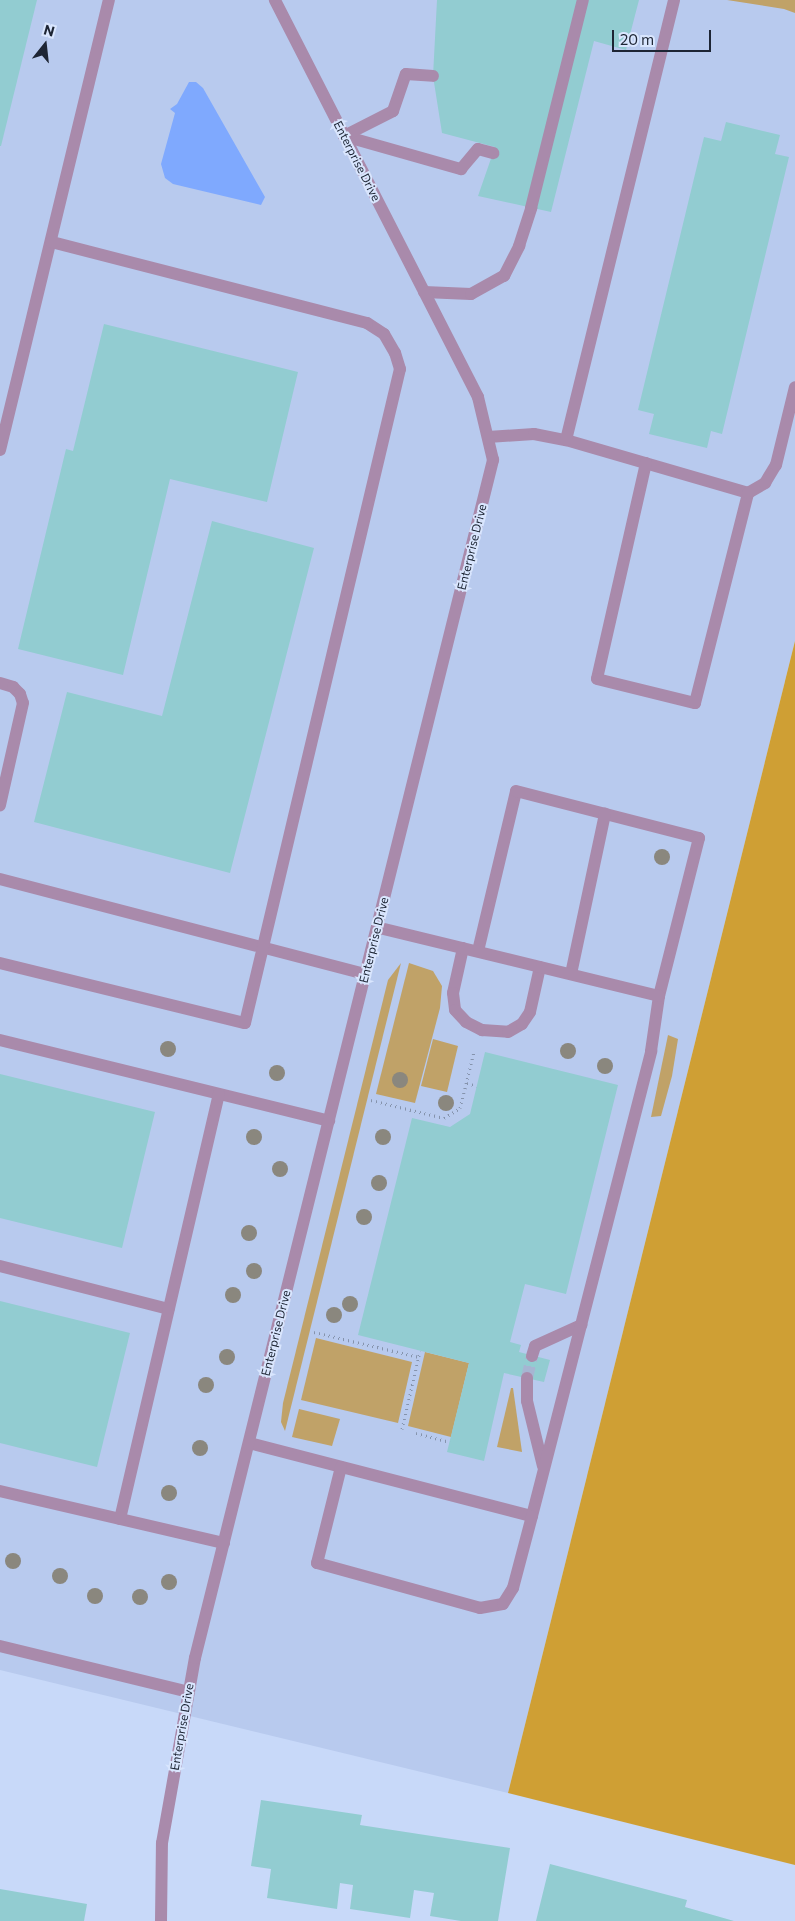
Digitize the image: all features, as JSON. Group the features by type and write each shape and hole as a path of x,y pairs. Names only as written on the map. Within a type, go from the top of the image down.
{"street":[{"path":"0,450 109,0"},
{"name":"Enterprise Drive","path":"161,1921 162,1843 188,1692 494,460 478,397 275,0"},
{"path":"424,292 471,294 504,276 519,246 531,208 584,0"},
{"path":"566,440 674,0"},
{"path":"344,136 393,111 406,74 433,76"},
{"path":"344,136 461,169 478,149 493,153"},
{"path":"0,964 245,1023 398,386 400,369 395,353 384,334 367,323 51,242"},
{"path":"646,463 597,680 695,703 748,493 765,483 776,465 795,387"},
{"path":"488,437 534,434 566,440 748,493"},
{"path":"0,683 13,687 20,694 23,703 0,805"},
{"path":"341,1467 317,1563 480,1608 502,1604 513,1588 532,1516 651,1051 659,996 699,838 516,792 478,951"},
{"path":"570,974 605,814"},
{"path":"0,879 264,946 365,974"},
{"path":"377,927 659,996"},
{"path":"463,948 453,993 455,1010 466,1022 482,1030 508,1032 522,1024 530,1012 540,967"},
{"path":"0,1040 329,1121"},
{"path":"120,1519 219,1094"},
{"path":"0,1266 169,1309"},
{"path":"532,1356 535,1346 581,1325"},
{"path":"527,1378 527,1401 544,1468"},
{"path":"249,1443 532,1516"},
{"path":"0,1491 224,1543"},
{"path":"0,1646 188,1692"}],"path":[{"path":"371,1100 444,1118 460,1108 476,1048"},
{"path":"466,1084 476,1086"},
{"path":"314,1332 419,1357"},
{"path":"402,1429 420,1351"},
{"path":"416,1432 450,1442"}],"shaded area":[{"path":"0,0 795,0 795,641 508,1793 0,1670"},
{"path":"727,0 795,0 795,13 784,9"},
{"path":"795,641 795,1865 508,1793"},
{"path":"401,963 285,1431 281,1422 283,1403 388,980"},
{"path":"409,963 433,971 442,986 440,1008 415,1103 376,1094"},
{"path":"668,1035 678,1039 672,1076 661,1116 651,1117"},
{"path":"433,1039 458,1046 447,1092 421,1086"},
{"path":"316,1338 412,1362 398,1423 301,1400"},
{"path":"425,1352 469,1363 451,1437 408,1426"},
{"path":"511,1388 513,1388 522,1452 497,1447"},
{"path":"299,1409 340,1419 332,1446 292,1437"}],"water":[{"path":"189,82 196,82 203,88 265,197 261,205 173,184 165,178 161,164 175,113 170,109 177,104"}],"building":[{"path":"0,0 37,0 1,146 0,146"},
{"path":"437,0 639,0 626,50 594,41 551,212 478,196 495,147 442,133 433,76"},
{"path":"726,122 780,135 775,154 789,157 722,434 711,431 707,448 649,434 654,414 638,410 704,137 721,141"},
{"path":"104,324 298,372 267,502 170,479 123,675 18,649 66,449 73,451"},
{"path":"212,521 314,548 230,873 34,822 67,692 162,716"},
{"path":"485,1052 618,1085 566,1294 525,1284 510,1342 521,1345 519,1352 550,1360 544,1382 504,1373 484,1461 447,1452 469,1363 358,1335 412,1118 450,1127 470,1114"},
{"path":"0,1074 155,1112 122,1248 0,1218"},
{"path":"0,1301 130,1333 97,1467 0,1443"},
{"path":"261,1800 362,1815 360,1825 510,1848 498,1921 461,1921 430,1916 434,1893 414,1890 410,1918 350,1909 353,1885 340,1883 337,1909 267,1898 271,1869 251,1866"},
{"path":"550,1864 687,1900 685,1907 734,1921 536,1921"},
{"path":"0,1889 87,1904 84,1921 0,1921"}],"tunnel":[{"path":"527,1378 532,1356"}]}
